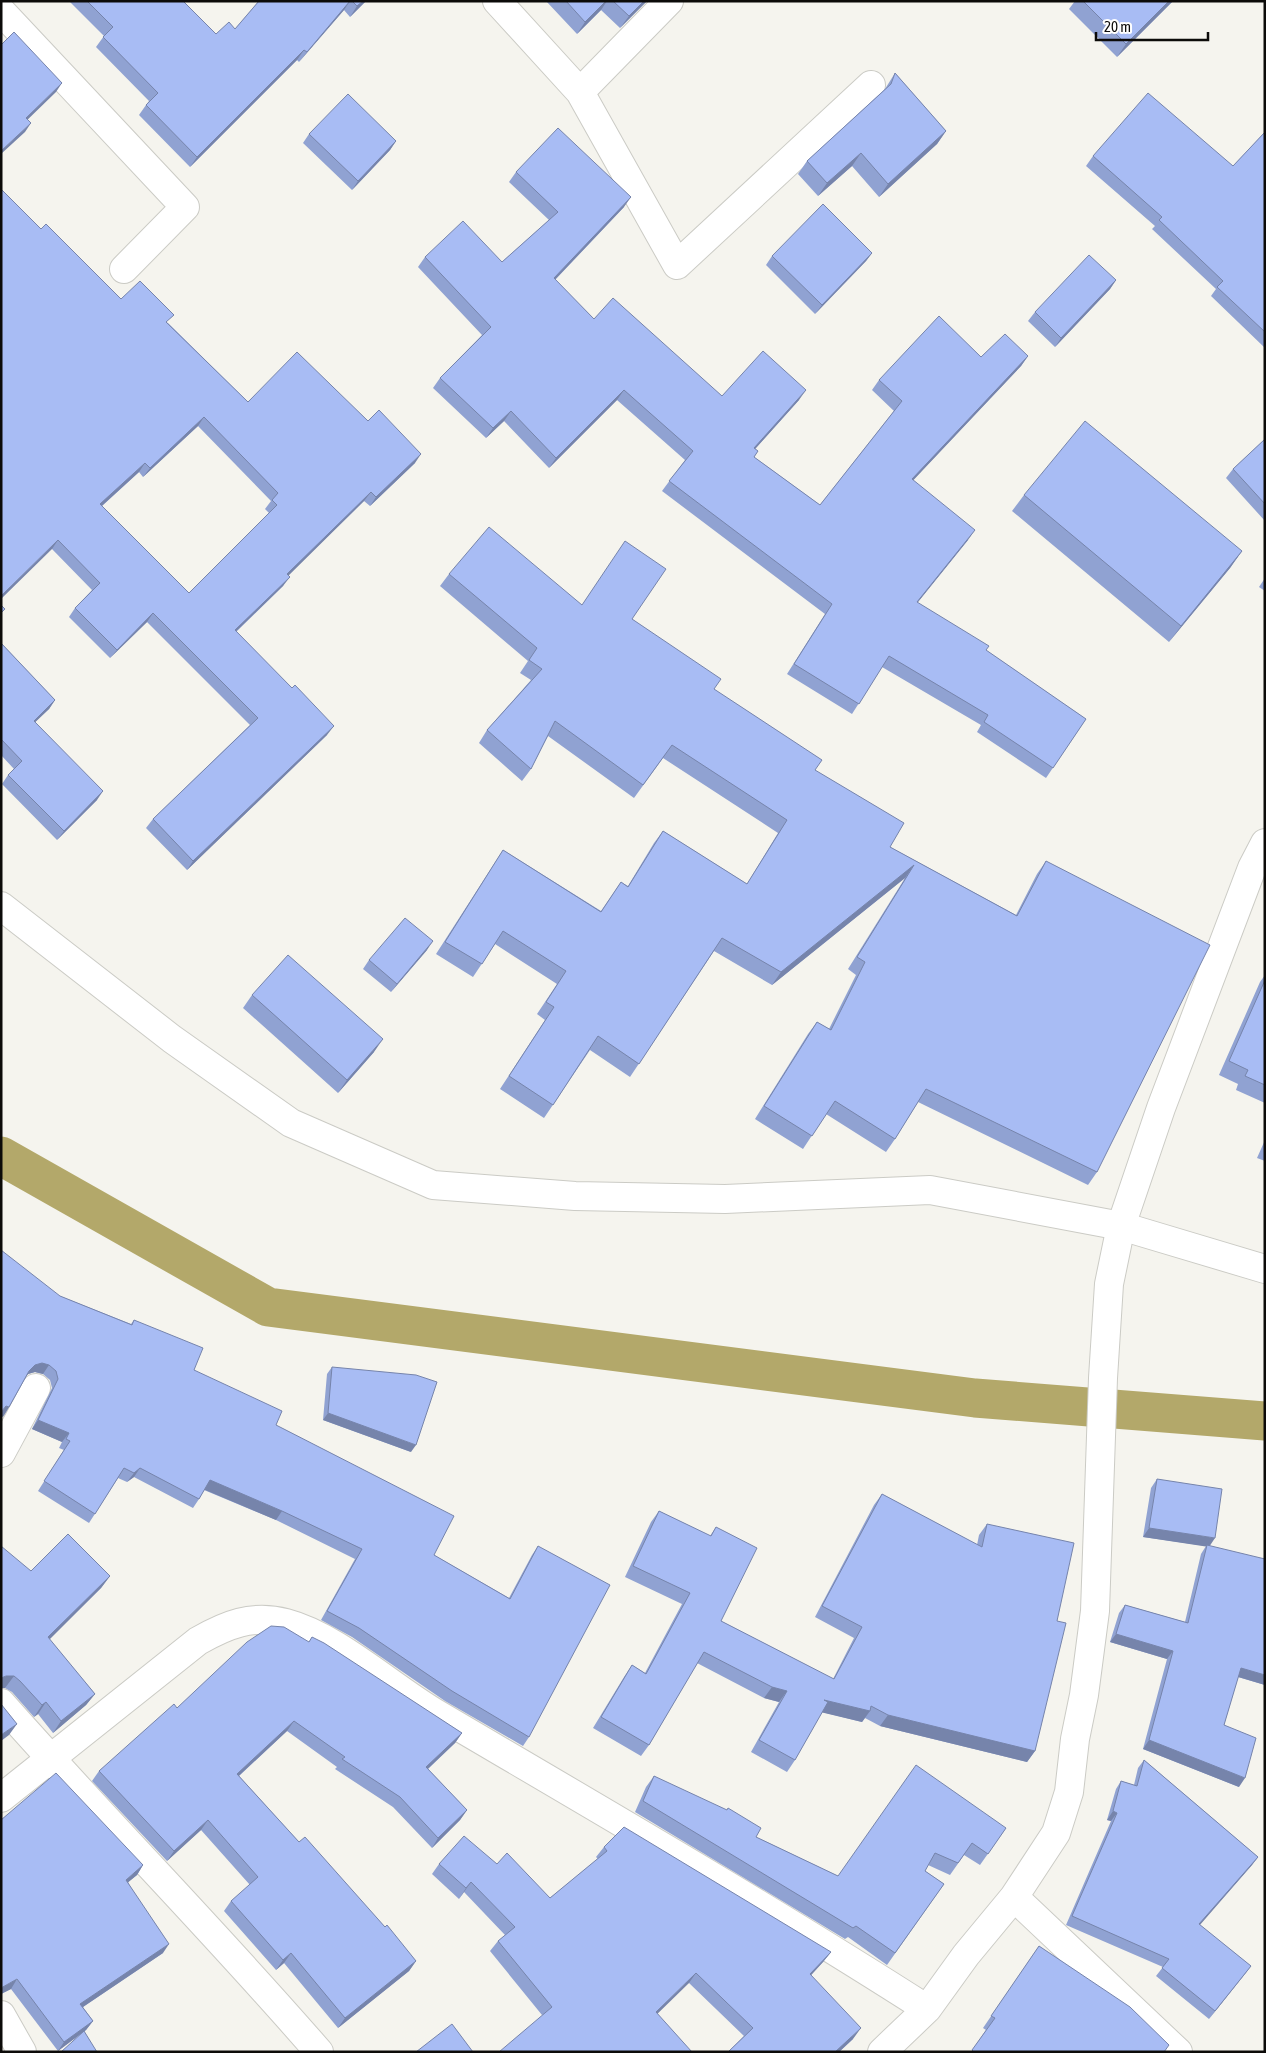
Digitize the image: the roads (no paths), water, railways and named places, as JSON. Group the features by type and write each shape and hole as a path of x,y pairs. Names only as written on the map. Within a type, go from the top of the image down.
{"street":[{"path":"497,1 580,92 677,265 871,85"},
{"path":"580,92 668,1"},
{"path":"1,11 185,208 124,269"},
{"path":"882,2052 927,2009 966,1955 1014,1897 1056,1833 1069,1792 1075,1739 1084,1695 1095,1610 1103,1378 1109,1284 1121,1226 1164,1099 1252,868 1265,843"},
{"path":"1,906 172,1040 291,1123 433,1185 575,1196 725,1199 930,1190 1121,1226 1265,1269"},
{"path":"1,1453 36,1388"},
{"path":"1,1798 198,1641 226,1625 254,1620 284,1622 315,1633 419,1704 787,1920 927,2009"},
{"path":"1,1703 50,1759 229,1949 319,2052"},
{"path":"1014,1897 1178,2052"},
{"path":"1,2015 22,2052"}],"waterway":[{"path":"1,1156 268,1307 975,1398 1265,1421"}]}
